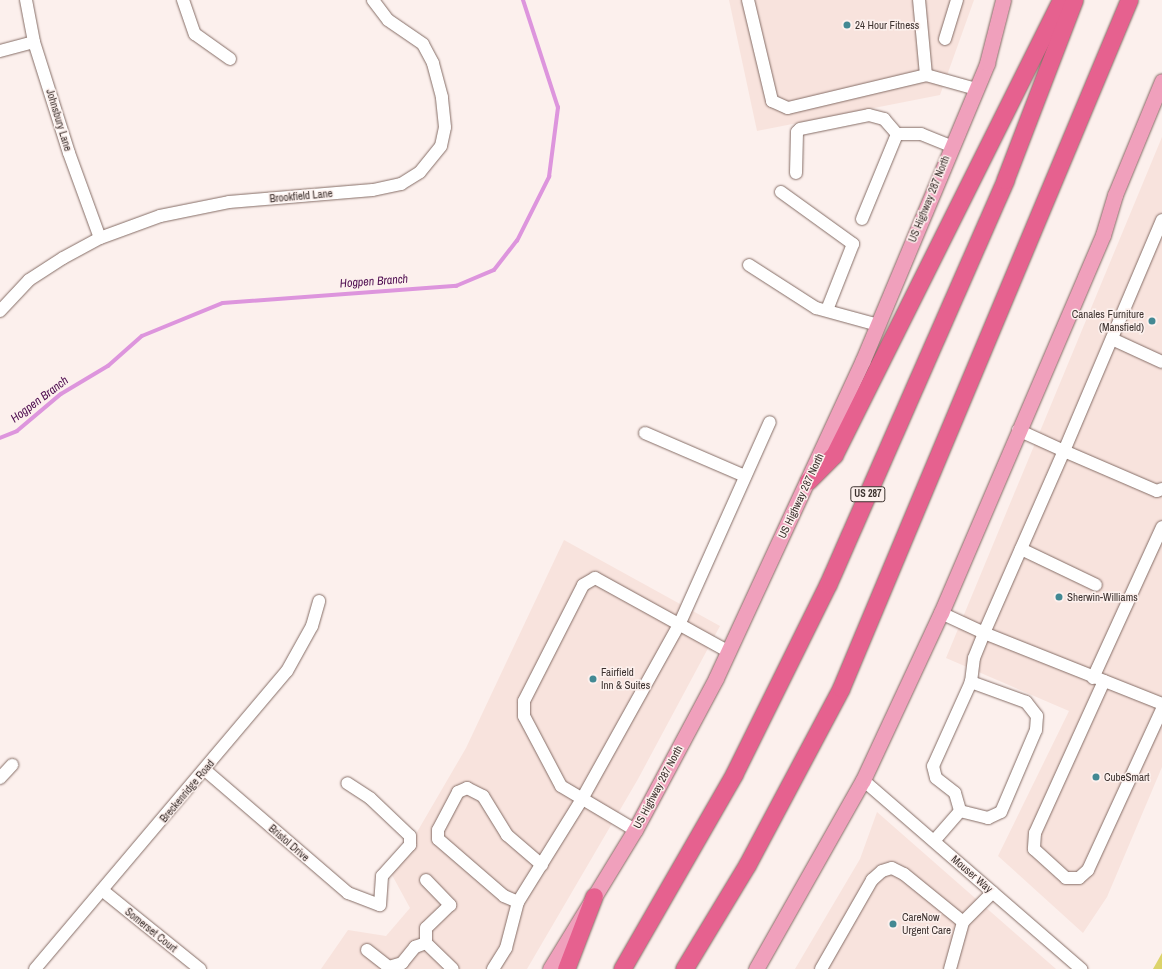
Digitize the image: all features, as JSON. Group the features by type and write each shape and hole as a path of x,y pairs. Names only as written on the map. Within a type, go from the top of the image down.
{"highway":[{"path":"808,481 834,455 1061,0"},
{"name":"US 287","path":"622,969 734,774 828,584 1005,180 1074,0"},
{"path":"684,969 747,865 841,688 1129,0"},
{"path":"566,969 594,896"}],"main road":[{"name":"US Highway 287 North","path":"550,969 635,830 729,652 878,325 951,146 987,63 1002,0"},
{"path":"756,969 863,780 941,613 1018,430 1103,235 1115,195 1162,81"}],"street":[{"name":"Johnsbury Lane","path":"26,0 34,42 69,153 100,238"},
{"path":"182,0 195,34 230,59"},
{"name":"Brookfield Lane","path":"0,311 29,280 100,238 188,209 229,202 373,190 401,184 420,172 441,146 445,127 442,97 433,63 423,44 388,20 373,0"},
{"path":"748,0 772,101 788,108 926,75 976,89"},
{"path":"919,0 926,75"},
{"path":"945,39 956,0"},
{"path":"0,51 34,42"},
{"path":"796,173 797,132 800,129 869,115 884,119 897,134 921,134 951,146"},
{"path":"862,219 897,134"},
{"path":"781,192 853,244 827,310"},
{"path":"960,811 956,793 936,778 933,766 971,682 974,658 984,632 1064,451 1162,220"},
{"path":"749,265 799,301 878,325"},
{"path":"1112,339 1162,362"},
{"path":"493,969 506,948 518,902 582,799 679,625 770,422"},
{"path":"1018,430 1157,491 1162,489"},
{"path":"645,433 745,476"},
{"path":"1162,527 1035,833 1034,849 1066,878 1079,878 1088,870 1162,709"},
{"path":"1021,549 1096,585"},
{"path":"635,830 562,786 524,716 524,701 584,585 595,578 729,652"},
{"name":"Breckenridge Road","path":"35,969 205,770 287,671 312,626 319,601"},
{"path":"941,613 1098,679 1162,704"},
{"path":"960,811 988,818 1001,812 1036,730 1037,716 1026,702 971,682"},
{"path":"0,778 12,765"},
{"name":"Bristol Drive","path":"205,770 348,893 380,905 382,876 410,845 410,836 370,798 347,783"},
{"name":"Mouser Way","path":"863,780 993,892 1077,968"},
{"path":"518,902 504,896 438,839 438,830 458,792 471,789 483,796 507,834 542,865"},
{"path":"934,841 960,811"},
{"path":"821,969 872,880 882,871 892,868 904,874 963,922"},
{"path":"426,880 450,905 426,928 426,943 453,969"},
{"name":"Somerset Court","path":"102,890 200,969"},
{"path":"950,969 963,922 993,892"},
{"path":"367,950 389,968 402,964 415,947 426,943"}],"shaded area":[{"path":"729,0 974,0 940,95 757,131"},
{"path":"1162,137 1162,767 1107,897 1083,933 998,856 1069,711 946,658"},
{"path":"564,540 720,626 638,779 527,969 321,969 348,930 386,936 410,908 392,875 466,748"},
{"path":"877,812 1056,969 795,969 860,859"},
{"path":"1162,953 1162,969 1153,969"}],"waterway":[{"name":"Hogpen Branch","path":"0,438 17,431 61,394 108,366 142,336 223,303 456,286 494,270 517,241 549,177 558,108 523,0"}],"place":[{"name":"24 Hour Fitness","path":"847,25"},
{"name":"Canales Furniture (Mansfield)","path":"1152,321"},
{"name":"Sherwin-Williams","path":"1059,597"},
{"name":"Fairfield Inn & Suites","path":"593,679"},
{"name":"CubeSmart","path":"1096,777"},
{"name":"CareNow Urgent Care","path":"893,924"}]}
